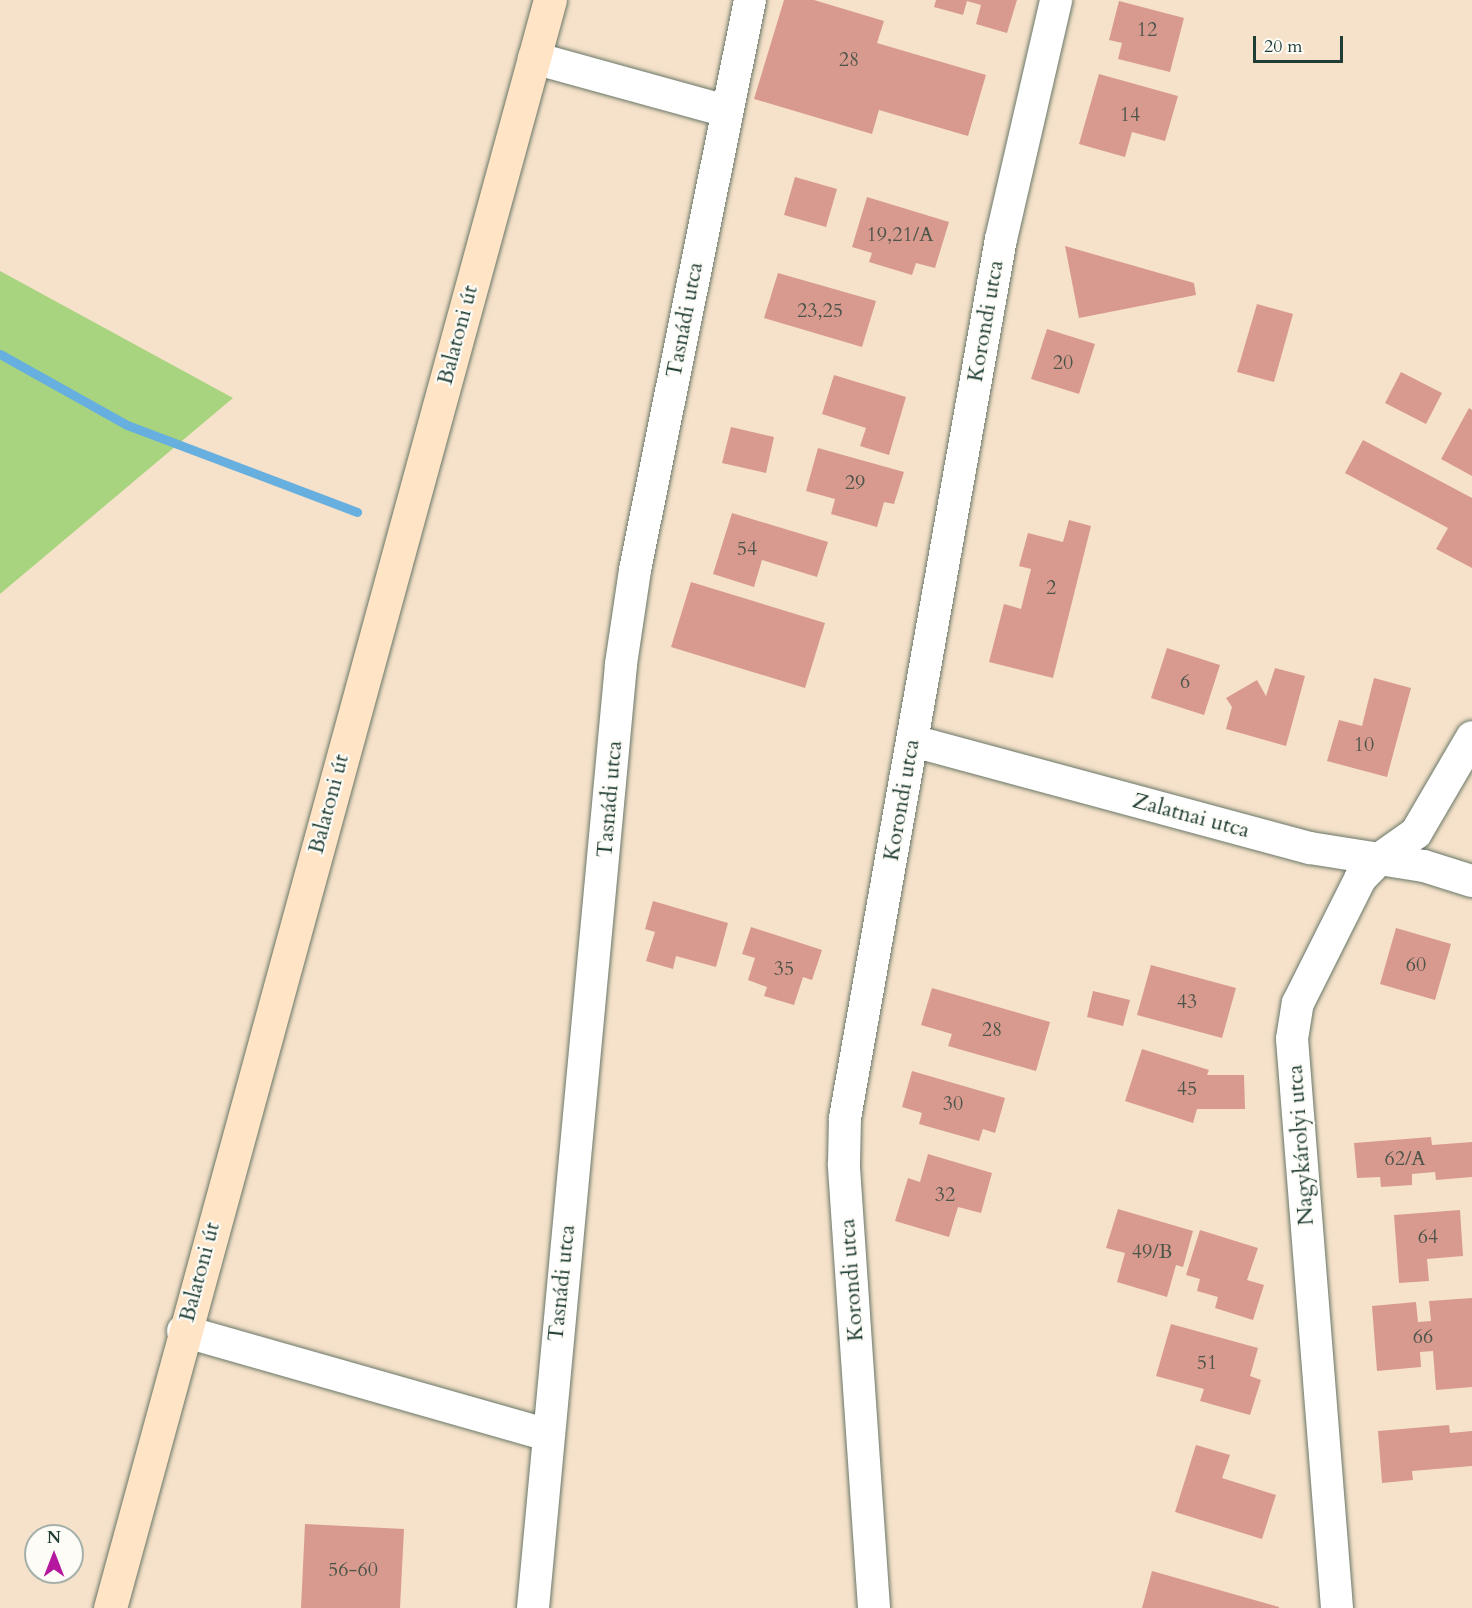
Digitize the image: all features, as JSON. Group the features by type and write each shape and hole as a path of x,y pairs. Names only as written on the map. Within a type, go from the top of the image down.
{"main road":[{"name":"Balatoni út","path":"110,1608 183,1331 550,0"}],"street":[{"name":"Tasnádi utca","path":"533,1608 606,854 621,664 635,570 750,0"},
{"name":"Korondi utca","path":"874,1608 846,1199 845,1118 1001,238 1056,0"},
{"path":"534,58 726,111"},
{"name":"Nagykárolyi utca","path":"1337,1608 1292,1039 1298,1003 1320,953 1360,879 1378,859 1416,833 1472,737"},
{"name":"Zalatnai utca","path":"913,741 1310,848 1424,866 1472,880"},
{"path":"183,1331 548,1435"}],"green space":[{"path":"0,271 233,398 0,594"}],"building":[{"path":"784,0 814,0 884,21 877,43 986,75 968,136 879,110 872,134 754,99"},
{"path":"936,0 1017,0 1007,33 976,24 981,5 967,1 963,15 934,7"},
{"path":"1119,1 1184,18 1170,72 1118,59 1122,43 1109,40"},
{"path":"1099,74 1178,96 1165,141 1132,132 1125,157 1079,144"},
{"path":"795,177 837,189 826,227 784,215"},
{"path":"867,197 949,222 935,268 916,263 912,275 869,262 872,253 852,247"},
{"path":"1065,246 1194,283 1196,295 1079,318"},
{"path":"778,273 876,301 862,347 764,318"},
{"path":"1257,304 1293,314 1274,382 1237,372"},
{"path":"1047,329 1095,344 1079,394 1031,379"},
{"path":"1401,372 1442,393 1426,424 1385,403"},
{"path":"834,375 906,397 889,455 860,446 866,428 822,414"},
{"path":"1469,408 1472,410 1472,476 1441,459"},
{"path":"731,427 774,437 766,473 722,463"},
{"path":"1363,440 1472,498 1472,568 1436,549 1448,528 1345,473"},
{"path":"818,448 904,472 894,504 884,502 877,527 831,514 835,499 806,491"},
{"path":"732,513 828,542 817,577 762,560 754,587 713,574"},
{"path":"1069,520 1091,526 1053,678 989,662 1004,604 1021,609 1031,569 1019,566 1028,533 1063,542"},
{"path":"691,582 825,623 805,688 671,647"},
{"path":"1167,648 1220,665 1204,715 1151,698"},
{"path":"1275,668 1305,676 1286,746 1226,729 1232,707 1226,698 1257,680 1266,696"},
{"path":"1374,678 1411,688 1387,777 1327,761 1339,720 1362,726"},
{"path":"653,901 728,923 716,967 676,956 673,969 646,961 655,932 645,929"},
{"path":"751,927 822,950 812,980 803,977 794,1005 764,996 767,987 748,980 755,958 742,954"},
{"path":"1396,928 1451,944 1435,1000 1380,984"},
{"path":"1151,965 1236,988 1222,1038 1137,1015"},
{"path":"932,988 1050,1022 1036,1071 948,1046 952,1034 921,1025"},
{"path":"1093,991 1130,1000 1123,1026 1087,1017"},
{"path":"1142,1049 1209,1070 1207,1075 1244,1075 1245,1109 1197,1109 1193,1123 1125,1101"},
{"path":"912,1071 1005,1098 995,1133 983,1129 979,1141 919,1124 922,1113 902,1107"},
{"path":"1431,1137 1432,1145 1472,1142 1472,1177 1436,1180 1435,1172 1412,1174 1412,1185 1381,1187 1380,1177 1357,1178 1354,1143"},
{"path":"928,1154 992,1173 981,1213 958,1207 949,1237 895,1221 908,1178 920,1182"},
{"path":"1118,1209 1193,1231 1183,1267 1176,1265 1167,1297 1117,1282 1125,1253 1106,1248"},
{"path":"1460,1210 1463,1256 1427,1259 1429,1281 1399,1283 1394,1215"},
{"path":"1200,1230 1258,1248 1247,1280 1264,1285 1253,1320 1215,1308 1218,1297 1197,1291 1200,1279 1186,1275"},
{"path":"1472,1298 1472,1387 1436,1390 1433,1351 1420,1352 1421,1367 1377,1371 1372,1306 1416,1302 1418,1322 1431,1321 1429,1301"},
{"path":"1171,1324 1258,1348 1250,1376 1261,1380 1250,1415 1200,1401 1204,1389 1156,1376"},
{"path":"1449,1425 1450,1433 1472,1431 1472,1466 1412,1471 1413,1480 1382,1483 1378,1431"},
{"path":"1196,1445 1230,1455 1222,1478 1276,1495 1262,1539 1175,1512"},
{"path":"305,1524 404,1529 400,1608 301,1608"},
{"path":"1152,1571 1279,1607 1279,1608 1142,1608"}],"waterway":[{"path":"0,354 127,425 357,512"}]}
